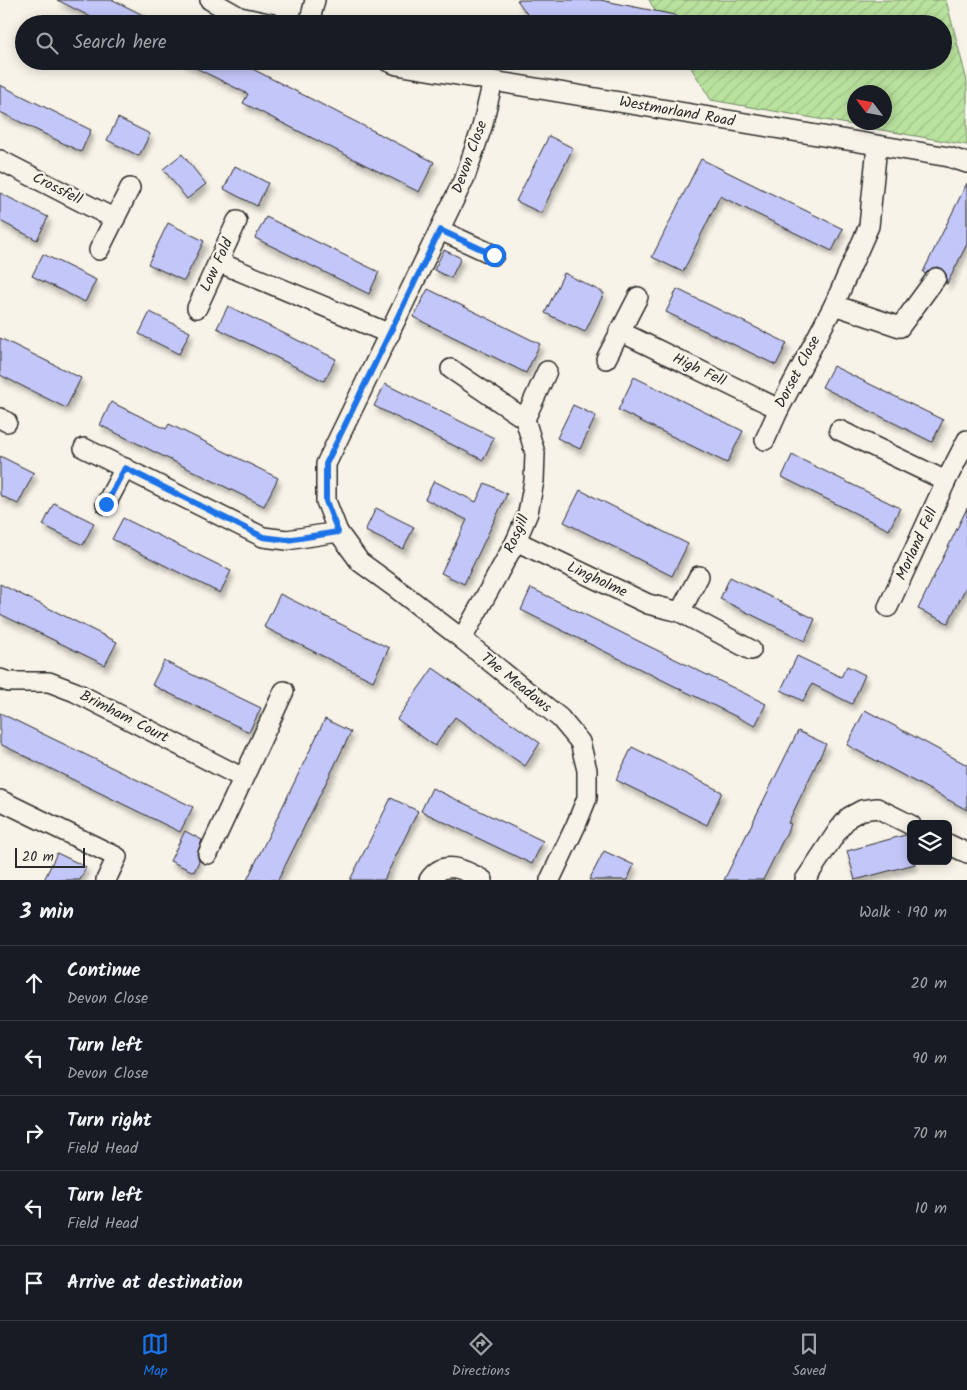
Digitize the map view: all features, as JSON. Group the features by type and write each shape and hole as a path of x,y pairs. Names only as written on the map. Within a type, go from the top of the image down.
{"street":[{"path":"210,0 238,15"},
{"path":"311,15 315,0"},
{"name":"Westmorland Road","path":"427,70 949,157 967,163"},
{"name":"Devon Close","path":"338,532 326,501 326,464 465,177 482,127 493,81"},
{"name":"Dorset Close","path":"765,440 778,409 834,305 869,226 877,146"},
{"name":"Crossfell","path":"0,160 115,219"},
{"path":"99,250 130,188"},
{"name":"Low Fold","path":"197,308 237,221"},
{"path":"440,230 494,255"},
{"path":"218,262 390,334"},
{"path":"834,305 900,327 936,278"},
{"path":"606,359 638,297"},
{"name":"High Fell","path":"619,331 778,409"},
{"path":"451,370 525,419 547,371"},
{"name":"Rosgill","path":"462,639 516,541 528,513 534,481 536,453 525,419"},
{"path":"839,430 946,481"},
{"name":"Morland Fell","path":"888,607 967,440"},
{"path":"84,448 263,537 287,540 338,532"},
{"path":"106,504 125,468"},
{"name":"The Meadows","path":"338,532 360,562 462,639 560,718 580,742 587,770 587,798 550,880"},
{"name":"Lingholme","path":"516,541 648,604 680,612 750,650"},
{"path":"680,612 699,576"},
{"name":"Brimham Court","path":"0,679 9,682 49,682 75,692 243,778"},
{"path":"208,854 284,691"},
{"path":"0,800 117,857 106,880"},
{"path":"805,880 849,817 862,810 877,808 907,823"},
{"path":"952,846 967,853"},
{"path":"429,880 433,874 447,868 463,869 483,880"}],"green space":[{"path":"649,0 946,0 950,15 658,15"},
{"path":"952,23 967,81 967,145 882,130 892,130 892,85 847,85 847,124 711,100 693,70 952,70"}],"building":[{"path":"57,0 113,0 143,15 87,15"},
{"path":"517,0 600,0 675,15 528,15"},
{"path":"200,70 255,70 434,162 419,192 243,103 248,94"},
{"path":"0,85 91,130 81,152 0,112"},
{"path":"118,118 150,134 139,156 107,140"},
{"path":"549,136 573,148 541,213 516,201"},
{"path":"182,154 206,184 187,199 163,169"},
{"path":"701,159 843,229 832,251 720,196 683,272 652,257"},
{"path":"235,166 268,183 257,206 224,189"},
{"path":"967,183 967,244 946,284 946,274 942,269 937,267 932,268 925,274 923,272"},
{"path":"0,193 48,217 37,240 0,221"},
{"path":"266,217 379,272 369,294 255,238"},
{"path":"168,223 204,241 184,281 148,264"},
{"path":"444,250 461,258 451,278 434,270"},
{"path":"43,254 96,280 85,302 32,276"},
{"path":"564,273 604,293 585,332 545,313"},
{"path":"428,289 540,344 526,373 413,317"},
{"path":"677,289 787,343 776,365 666,312"},
{"path":"228,306 336,359 324,381 217,328"},
{"path":"150,312 190,332 179,354 139,334"},
{"path":"0,338 81,378 66,408 0,375"},
{"path":"833,366 943,420 932,442 822,387"},
{"path":"634,377 743,431 727,463 618,410"},
{"path":"385,384 494,438 483,460 374,406"},
{"path":"111,402 166,429 169,424 278,478 264,506 100,425"},
{"path":"573,405 596,416 580,449 557,438"},
{"path":"792,455 900,508 889,530 782,477"},
{"path":"0,456 34,473 18,504 0,495"},
{"path":"434,481 476,502 485,483 507,494 464,584 441,573 467,520 425,499"},
{"path":"580,490 688,544 672,576 564,522"},
{"path":"54,503 94,523 83,545 43,525"},
{"path":"376,508 414,527 403,549 365,531"},
{"path":"967,508 967,585 948,623 918,609"},
{"path":"123,518 231,571 220,593 112,539"},
{"path":"730,577 815,619 805,641 720,599"},
{"path":"0,584 117,642 105,665 0,614"},
{"path":"531,588 766,704 755,726 521,610"},
{"path":"280,594 389,648 373,681 264,627"},
{"path":"797,656 841,677 847,666 865,675 852,704 812,684 803,701 781,690"},
{"path":"164,661 261,708 249,732 152,685"},
{"path":"433,668 540,743 525,766 455,717 435,746 397,719"},
{"path":"865,710 967,765 967,810 847,745"},
{"path":"0,713 193,807 180,832 0,744"},
{"path":"325,719 351,732 278,880 247,880"},
{"path":"798,731 826,744 788,823 791,824 763,880 724,880"},
{"path":"632,747 722,792 707,825 616,780"},
{"path":"432,788 543,841 532,864 421,811"},
{"path":"391,798 418,811 384,880 350,880"},
{"path":"185,831 202,840 197,854 199,861 194,872 170,861"},
{"path":"907,835 907,865 911,865 855,880 847,851"},
{"path":"604,851 634,865 627,880 589,880"},
{"path":"57,853 86,867 80,880 44,880"}],"route":[{"path":"106,504 125,468 263,537 287,540 338,532 326,501 326,464 440,230 494,255"}]}
